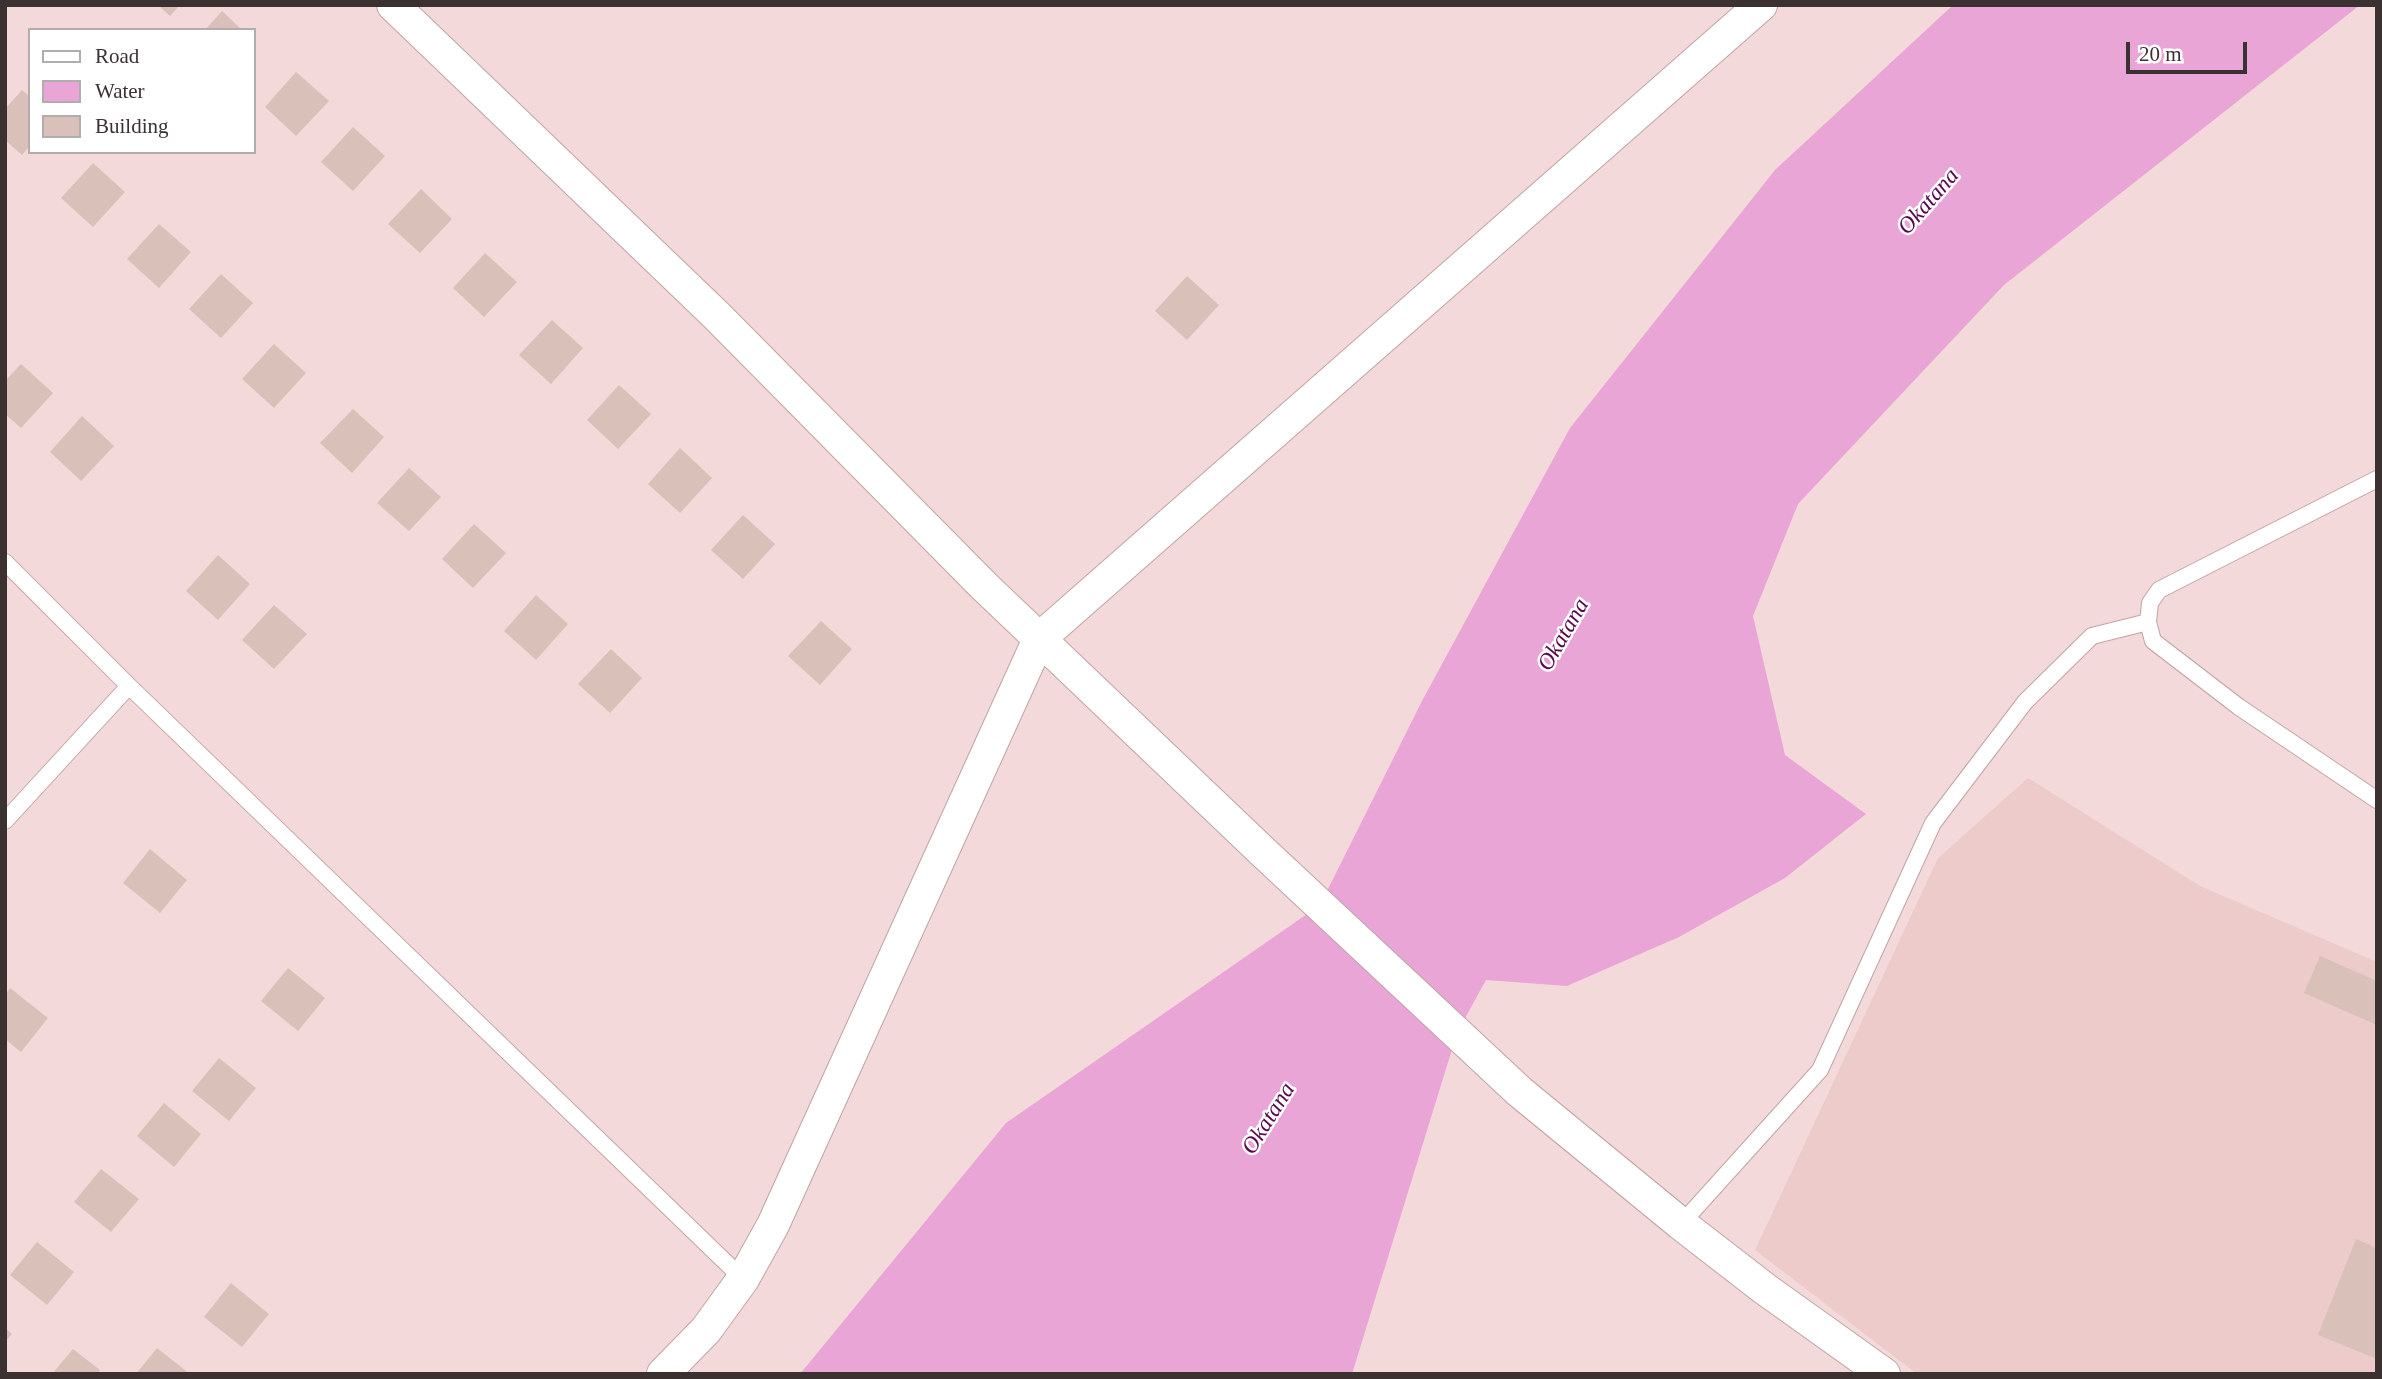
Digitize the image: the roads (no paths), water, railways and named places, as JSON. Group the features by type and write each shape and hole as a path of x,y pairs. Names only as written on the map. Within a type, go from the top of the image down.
{"street":[{"path":"393,5 717,316 984,586 1520,1092 1681,1224 1765,1289 1884,1374"},
{"path":"663,1374 706,1331 743,1279 773,1225 1039,639 1761,5"}],"lane":[{"path":"2377,479 2159,590 2150,603 2148,622 2152,641 2239,707 2377,800"},
{"path":"5,562 129,686 743,1279"},
{"path":"1681,1224 1820,1070 1933,823 2025,702 2092,636 2148,622"},
{"path":"5,821 129,686"}],"water":[{"name":"Okatana","path":"1953,5 2360,5 2004,285 1798,504 1753,616 1785,755 1866,814 1785,878 1679,937 1567,986 1486,980 1457,1033 1352,1374 800,1374 1006,1123 1320,905 1423,699 1570,428 1775,170"}]}
